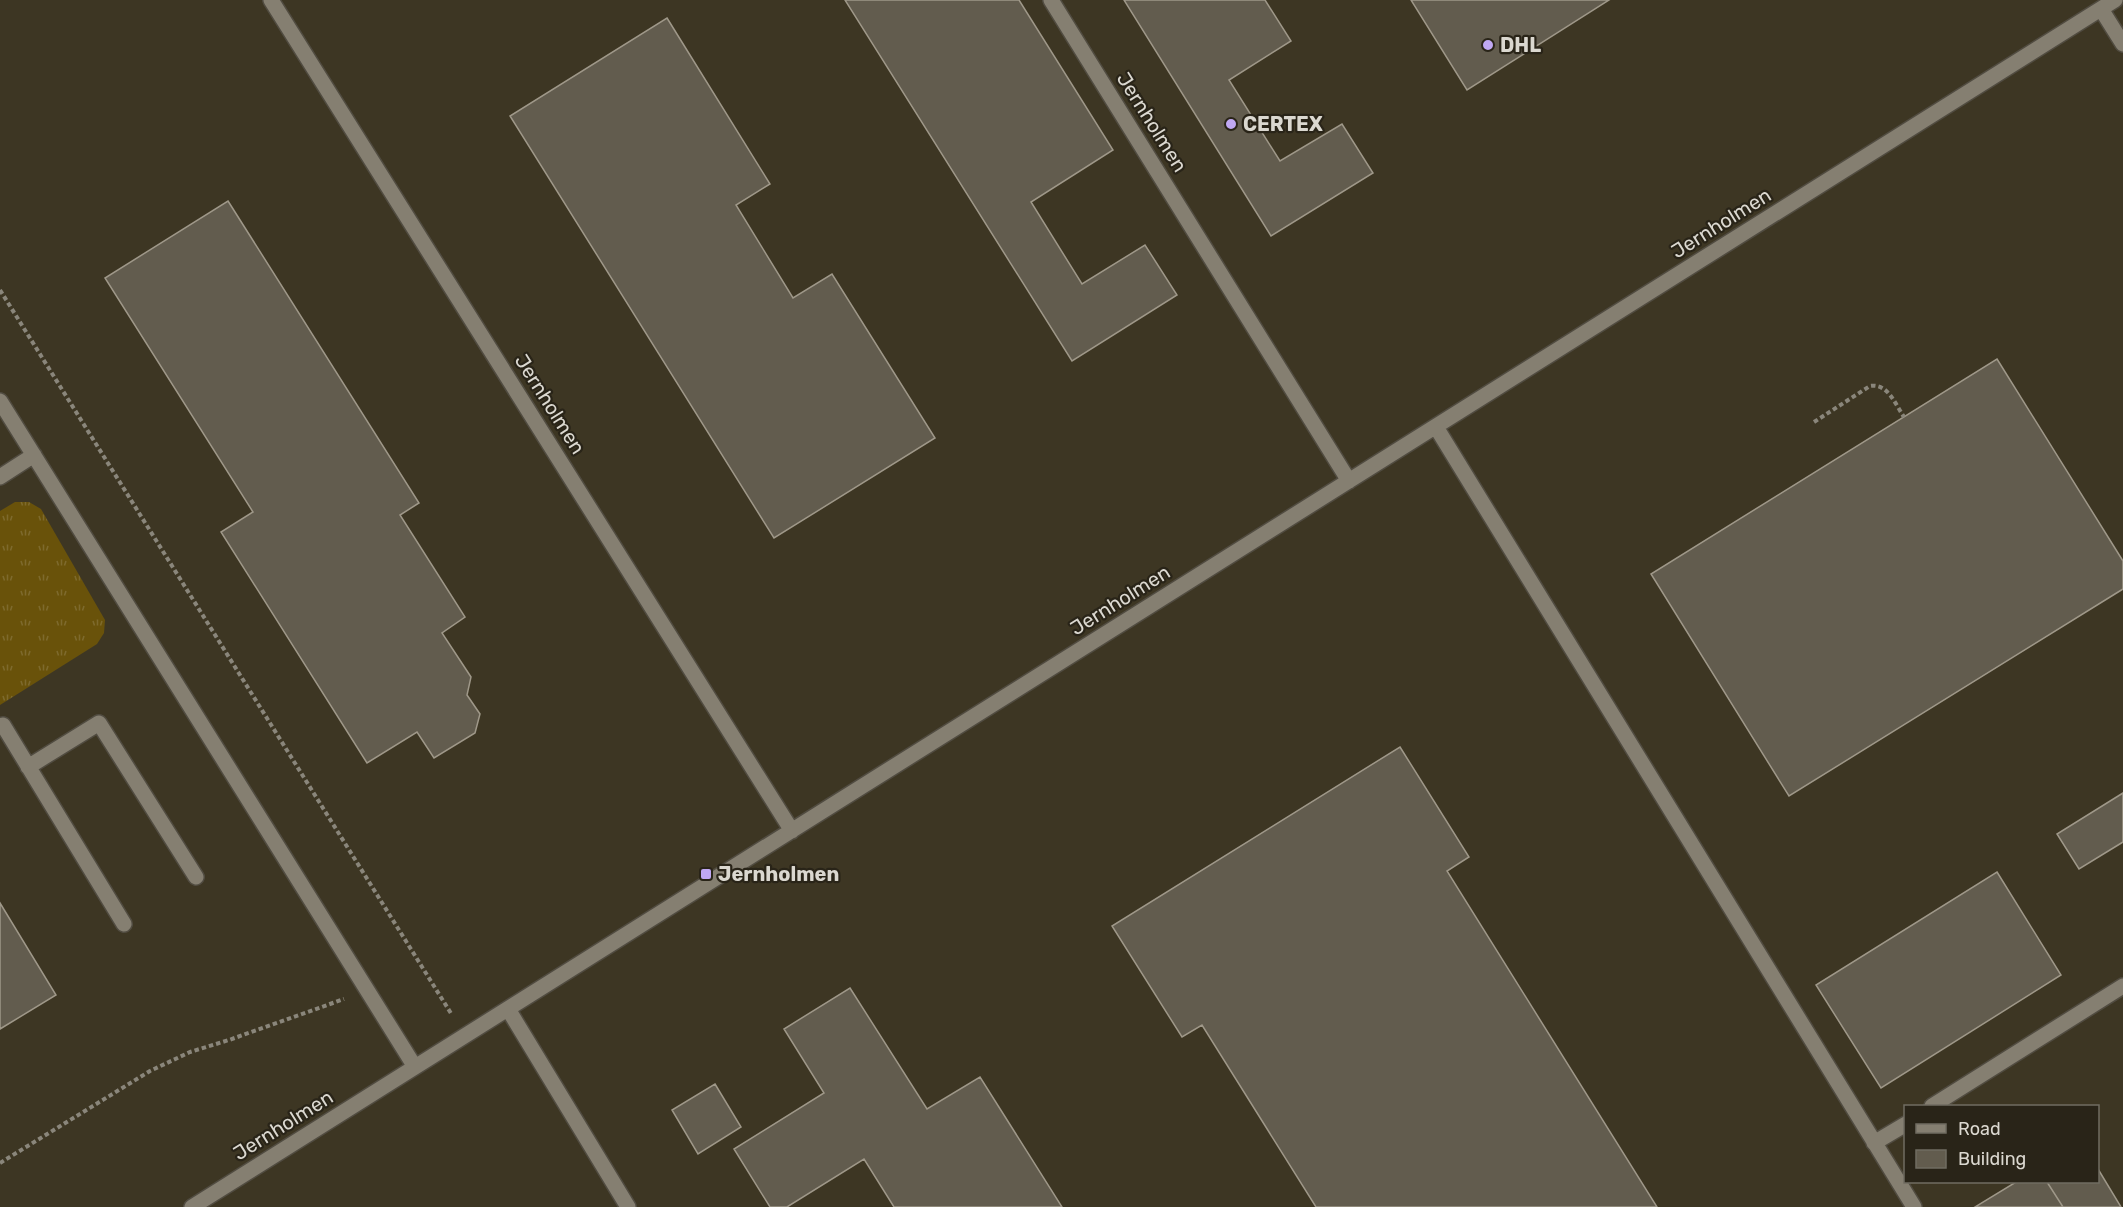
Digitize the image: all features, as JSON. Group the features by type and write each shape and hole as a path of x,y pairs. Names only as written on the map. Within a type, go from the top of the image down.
{"street":[{"name":"Jernholmen","path":"271,0 792,831"},
{"name":"Jernholmen","path":"1051,0 1349,481"},
{"name":"Jernholmen","path":"192,1207 2115,0"},
{"path":"2101,9 2123,44"},
{"path":"0,400 415,1067"},
{"path":"1436,427 1914,1207"},
{"path":"0,477 34,455"},
{"path":"28,767 99,723 196,877"},
{"path":"3,725 124,924"},
{"path":"1935,1105 2123,986"},
{"path":"508,1009 628,1207"},
{"path":"1874,1143 1904,1125"}],"path":[{"path":"0,290 465,1036"},
{"path":"1814,422 1870,386 1876,385 1886,390 1904,417"},
{"path":"0,1163 150,1071 190,1052 367,990"}],"shaded area":[{"path":"0,0 2123,0 2123,1207 0,1207"}],"green space":[{"path":"15,502 29,502 41,509 105,620 104,633 97,644 0,705 0,511"}],"building":[{"path":"845,0 1019,0 1113,150 1031,202 1082,284 1145,245 1177,295 1072,361"},
{"path":"1124,0 1265,0 1291,41 1229,80 1280,161 1342,124 1373,173 1271,236"},
{"name":"DHL","path":"1411,0 1609,0 1467,90"},
{"path":"667,18 770,184 736,205 793,298 832,274 935,438 774,538 510,116"},
{"path":"228,201 419,503 400,515 465,617 442,633 471,677 467,695 480,714 475,733 434,758 417,732 367,763 221,532 253,512 105,278"},
{"path":"1997,359 2123,561 2123,589 1789,796 1651,574"},
{"path":"1400,747 1469,857 1447,871 1657,1207 1316,1207 1202,1025 1182,1037 1112,926"},
{"path":"2123,793 2123,842 2079,869 2057,834"},
{"path":"1997,872 2061,975 1881,1088 1816,985"},
{"path":"0,903 56,995 0,1029"},
{"path":"850,988 927,1109 980,1077 1062,1207 894,1207 864,1159 787,1207 770,1207 734,1149 824,1093 784,1029"},
{"path":"715,1084 741,1127 698,1154 672,1110"},
{"path":"2099,1171 2121,1207 2063,1207 2048,1183 2099,1183"},
{"path":"2014,1183 2048,1183 2063,1207 1975,1207"}],"place":[{"name":"DHL","path":"1488,45"},
{"name":"CERTEX","path":"1231,124"},
{"name":"Jernholmen","path":"706,874"}]}
